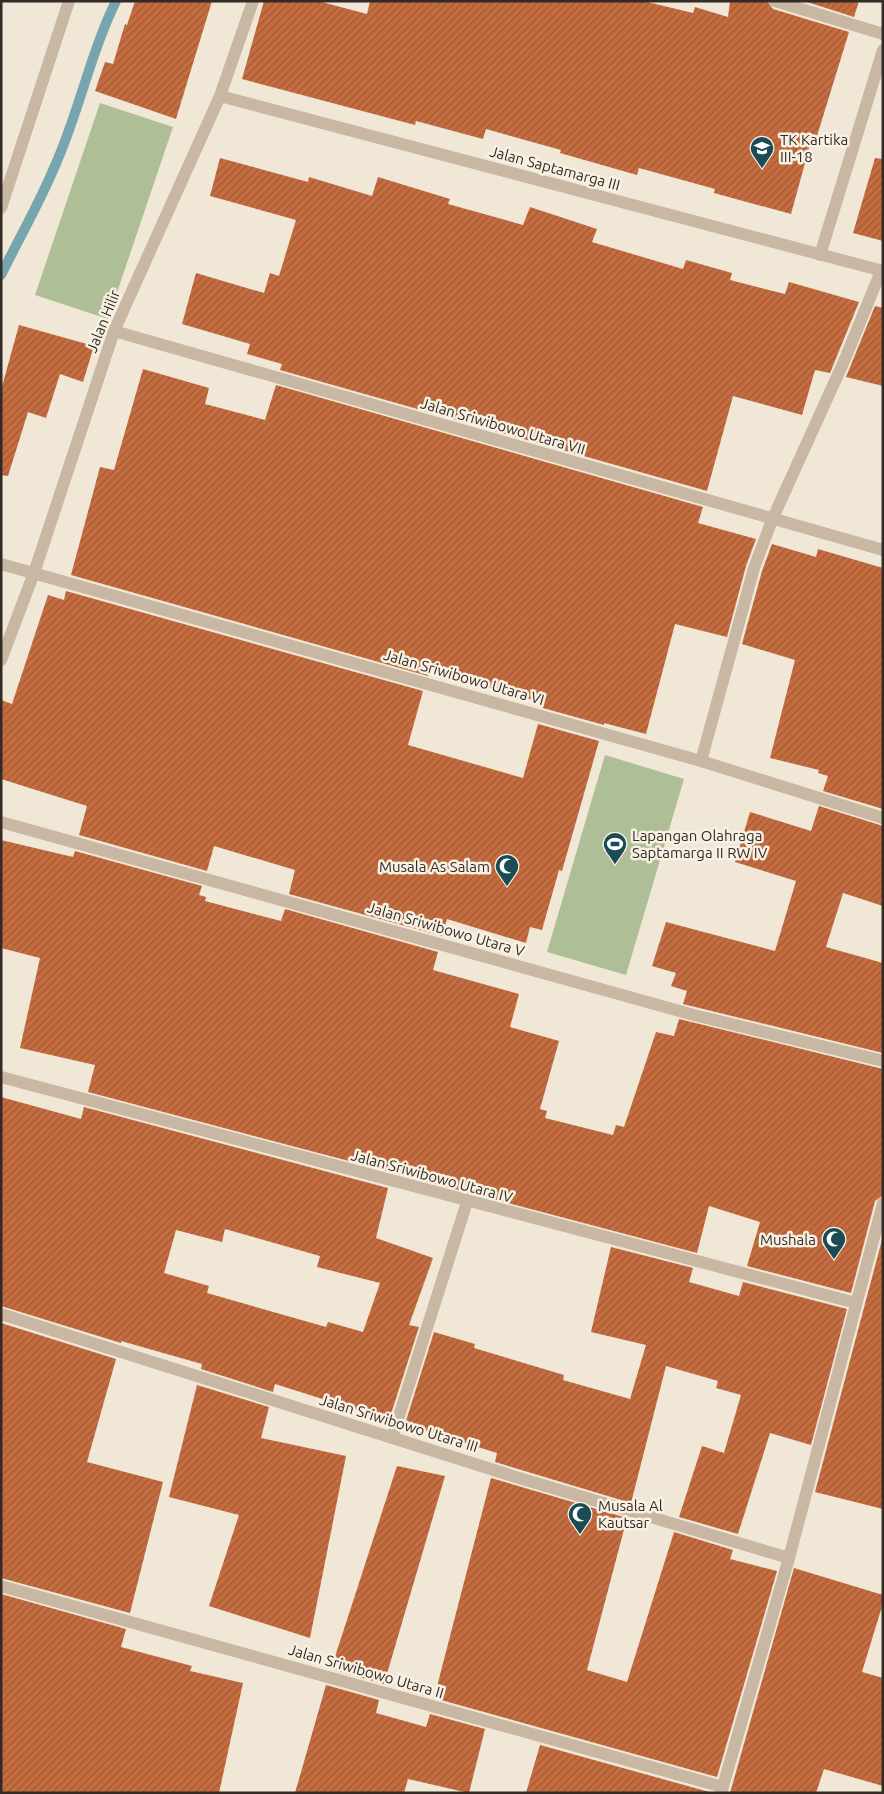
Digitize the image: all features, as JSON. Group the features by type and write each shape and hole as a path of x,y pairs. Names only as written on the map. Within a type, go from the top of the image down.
{"street":[{"path":"1,208 69,1"},
{"name":"Jalan Hilir","path":"1,660 34,573 114,331 220,96 253,1"},
{"path":"775,1 883,34"},
{"path":"820,255 883,50"},
{"name":"Jalan Saptamarga III","path":"220,96 882,271"},
{"path":"701,761 752,578 772,520 845,359 882,271"},
{"name":"Jalan Sriwibowo Utara VII","path":"114,331 772,520 883,550"},
{"name":"Jalan Sriwibowo Utara VI","path":"1,564 701,761 883,818"},
{"name":"Jalan Sriwibowo Utara V","path":"1,822 694,1015 883,1061"},
{"name":"Jalan Sriwibowo Utara IV","path":"1,1077 467,1202 856,1303"},
{"path":"392,1438 467,1202"},
{"path":"722,1790 788,1558 883,1203"},
{"name":"Jalan Sriwibowo Utara III","path":"1,1314 392,1438 788,1558"},
{"name":"Jalan Sriwibowo Utara II","path":"1,1586 722,1790"}],"green space":[{"path":"100,103 173,127 108,319 35,295"},
{"name":"Lapangan Olahraga Saptamarga II RW IV","path":"605,755 684,779 626,975 547,952"}],"building":[{"path":"135,1 212,1 176,119 95,91 105,62 113,64 125,24 127,25"},
{"path":"264,1 318,1 367,14 370,1 643,1 693,13 695,7 728,17 730,1 767,1 773,9 849,32 817,136 813,134 791,214 714,193 715,189 639,168 637,175 560,153 561,150 486,129 483,139 416,121 415,125 242,79"},
{"path":"804,1 859,1 854,17"},
{"path":"220,158 308,182 309,177 372,196 378,177 450,199 448,204 523,225 530,207 597,229 592,242 683,269 686,260 732,273 730,280 785,294 789,282 859,302 830,373 815,370 802,415 733,396 707,491 280,370 282,364 247,354 250,344 182,324 196,273 264,293 270,273 279,276 296,220 210,196"},
{"path":"875,158 883,159 883,241 853,233"},
{"path":"875,306 883,308 883,386 846,377"},
{"path":"19,325 94,346 83,382 60,374 46,418 28,412 8,476 1,475 1,390"},
{"path":"143,369 209,388 205,404 265,420 276,385 703,507 698,523 756,539 746,566 727,637 675,624 646,734 604,723 604,725 543,708 544,703 429,671 428,676 71,575 100,467 114,470"},
{"path":"772,544 816,557 818,549 883,568 883,809 823,791 828,776 818,773 819,770 770,758 795,660 742,644 762,571"},
{"path":"66,591 423,691 408,745 523,778 538,724 599,741 562,871 559,870 542,930 530,927 526,943 447,919 442,936 289,894 295,870 214,846 207,871 79,835 87,806 1,779 1,700 12,704 48,595 64,600"},
{"path":"819,806 883,826 883,906 843,893 826,947 883,963 883,1053 683,1004 687,991 671,986 676,973 652,966 666,922 775,951 796,881 735,862 750,812 811,831"},
{"path":"1,840 73,857 75,851 202,886 199,895 206,897 205,901 281,921 285,909 438,952 433,970 519,994 510,1027 559,1041 540,1109 547,1111 545,1118 613,1135 616,1125 624,1127 656,1032 674,1036 679,1019 883,1069 883,1195 875,1201 851,1293 747,1266 760,1222 709,1206 697,1253 88,1092 95,1065 20,1048 40,958 1,948"},
{"path":"1,1097 81,1119 84,1107 388,1188 376,1238 433,1258 409,1325 419,1327 389,1420 275,1384 273,1392 201,1369 202,1364 121,1341 121,1343 1,1306","holes":["225,1229 320,1256 317,1267 380,1283 363,1332 328,1322 326,1327 207,1293 209,1286 164,1273 176,1230 222,1242"]},
{"path":"883,1236 883,1509 815,1492"},
{"path":"611,1247 693,1268 689,1282 739,1296 743,1282 847,1309 811,1445 770,1433 738,1534 679,1517 702,1446 724,1453 741,1395 716,1388 718,1381 666,1366 631,1503 495,1462 497,1453 405,1424 434,1332 475,1344 474,1348 564,1375 563,1380 630,1399 646,1345 591,1332"},
{"path":"1,1323 116,1359 87,1462 163,1482 130,1613 1,1578"},
{"path":"197,1385 269,1407 261,1438 346,1456 310,1638 209,1606 239,1515 169,1497"},
{"path":"397,1466 445,1476 384,1684 331,1669"},
{"path":"491,1478 627,1518 587,1670 627,1682 674,1532 733,1550 730,1559 777,1571 717,1777 434,1698"},
{"path":"794,1568 883,1595 883,1603 862,1672 883,1678 883,1786 824,1769 816,1793 730,1793"},
{"path":"1,1594 126,1629 121,1647 192,1666 190,1671 243,1683 219,1793 1,1793"},
{"path":"326,1685 379,1700 376,1713 426,1727 430,1714 485,1729 469,1793 408,1779 404,1793 295,1793"},
{"path":"540,1745 713,1793 526,1793"}],"waterway":[{"path":"1,275 58,158 101,35 116,1"}],"place":[{"name":"TK Kartika III-18","path":"762,169"},
{"name":"Lapangan Olahraga Saptamarga II RW IV","path":"615,865"},
{"name":"Musala As Salam","path":"507,887"},
{"name":"Mushala","path":"834,1260"},
{"name":"Musala Al Kautsar","path":"580,1535"}]}
